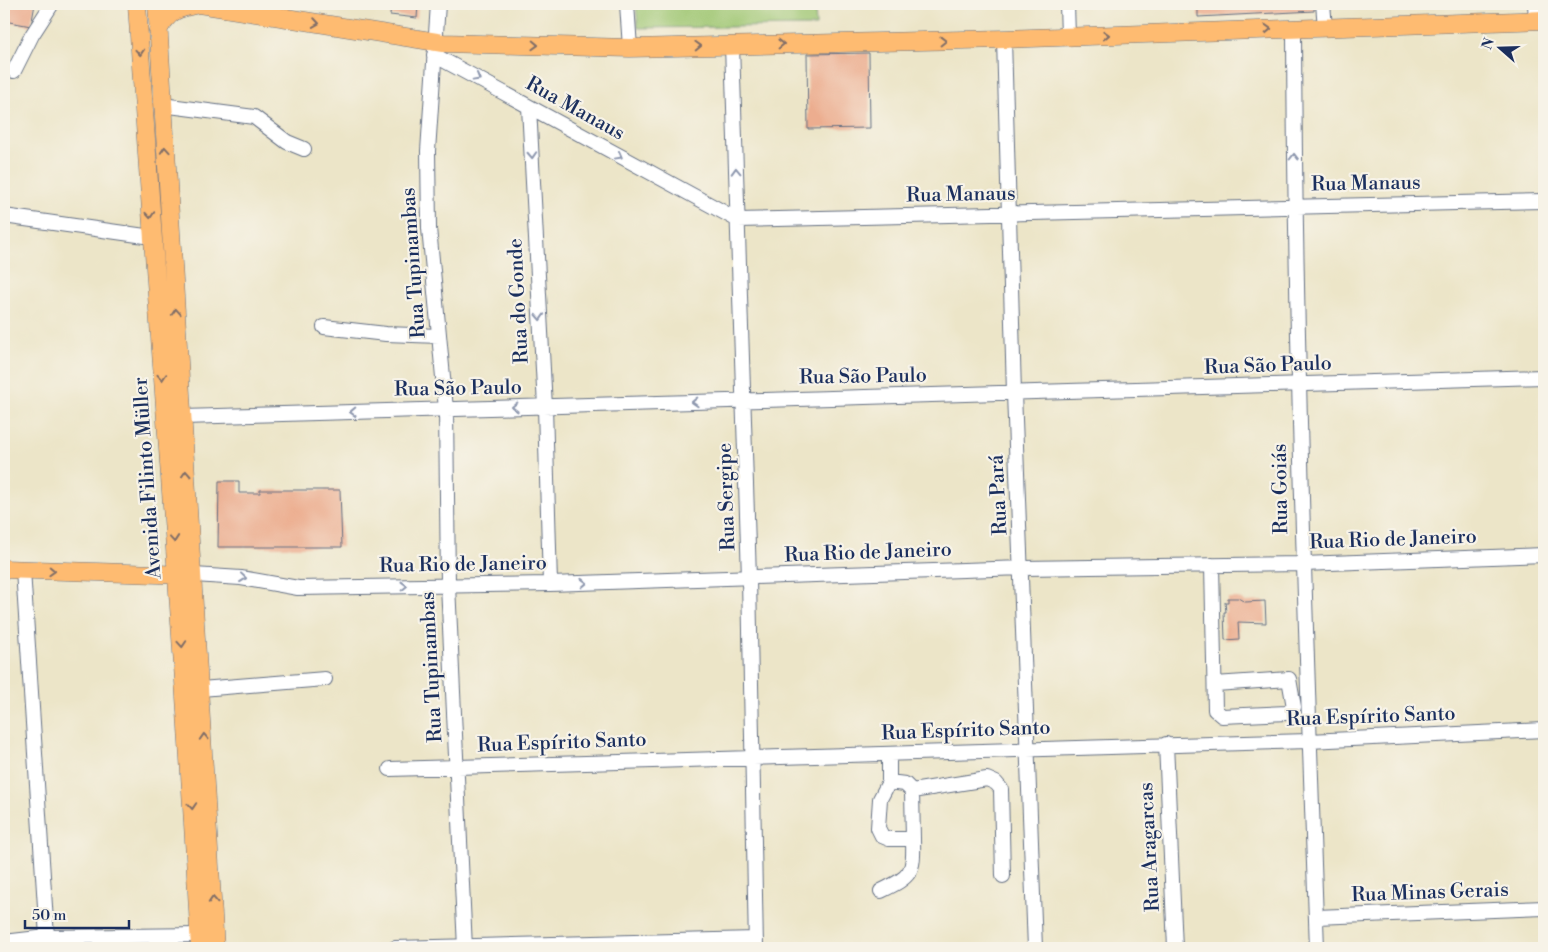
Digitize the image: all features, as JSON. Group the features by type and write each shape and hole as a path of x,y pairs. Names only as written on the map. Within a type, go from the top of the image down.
{"main road":[{"name":"Avenida Filinto Müller","path":"137,4 152,237 186,575 201,689 215,948"},
{"name":"Avenida Filinto Müller","path":"157,4 183,417 186,575 179,595 200,942"},
{"path":"158,30 168,14 179,8 199,4 434,48 630,48 1004,40 1325,27 1538,15"},
{"path":"4,569 186,575"}],"street":[{"path":"14,71 32,36 52,4"},
{"name":"Rua Tupinambas","path":"438,4 428,151 429,228 446,409 448,585 465,948"},
{"path":"627,4 630,48"},
{"path":"1067,4 1068,36"},
{"path":"1323,4 1325,27"},
{"name":"Rua Goiás","path":"1294,28 1295,206 1303,564 1317,948"},
{"name":"Rua Pará","path":"1004,40 1014,393 1036,948"},
{"name":"Rua Sergipe","path":"732,45 750,578 756,944"},
{"name":"Rua Manaus","path":"434,48 529,106 738,220 1544,201"},
{"path":"162,105 254,118 268,125 287,142 304,148"},
{"name":"Rua do Gonde","path":"529,106 545,407 550,584"},
{"path":"4,216 152,237"},
{"path":"324,327 386,334 439,336"},
{"name":"Rua São Paulo","path":"183,417 1544,377"},
{"name":"Rua Rio de Janeiro","path":"186,575 241,578 298,588 550,584 1022,568 1303,564 1544,555"},
{"path":"1212,565 1215,710 1222,716 1288,714 1294,707 1289,679 1215,684"},
{"path":"23,570 46,937"},
{"path":"201,689 325,679"},
{"name":"Rua Espírito Santo","path":"390,769 1309,741 1544,730"},
{"name":"Rua Aragarcas","path":"1166,744 1175,948"},
{"path":"889,754 888,782 880,800 878,828 882,836 913,839"},
{"path":"912,791 987,779 996,783 1001,789 1003,876"},
{"path":"881,891 906,879 914,864 912,791 905,784 888,782"},
{"name":"Rua Minas Gerais","path":"1316,917 1544,908"},
{"path":"4,942 46,937 200,942"},
{"path":"395,948 756,944"}],"green space":[{"path":"636,4 815,4 816,26 638,28"}],"building":[{"path":"4,4 35,4 31,26 4,21"},
{"path":"391,4 418,4 417,18 390,15"},
{"path":"1198,4 1314,4 1314,11 1198,17"},
{"path":"869,53 870,128 808,129 807,54"},
{"path":"219,481 239,481 239,493 260,493 260,490 340,490 342,547 218,547"},
{"path":"1228,598 1238,598 1245,602 1265,601 1266,623 1238,622 1239,639 1225,640 1224,612 1226,612 1225,602 1228,602"}]}
